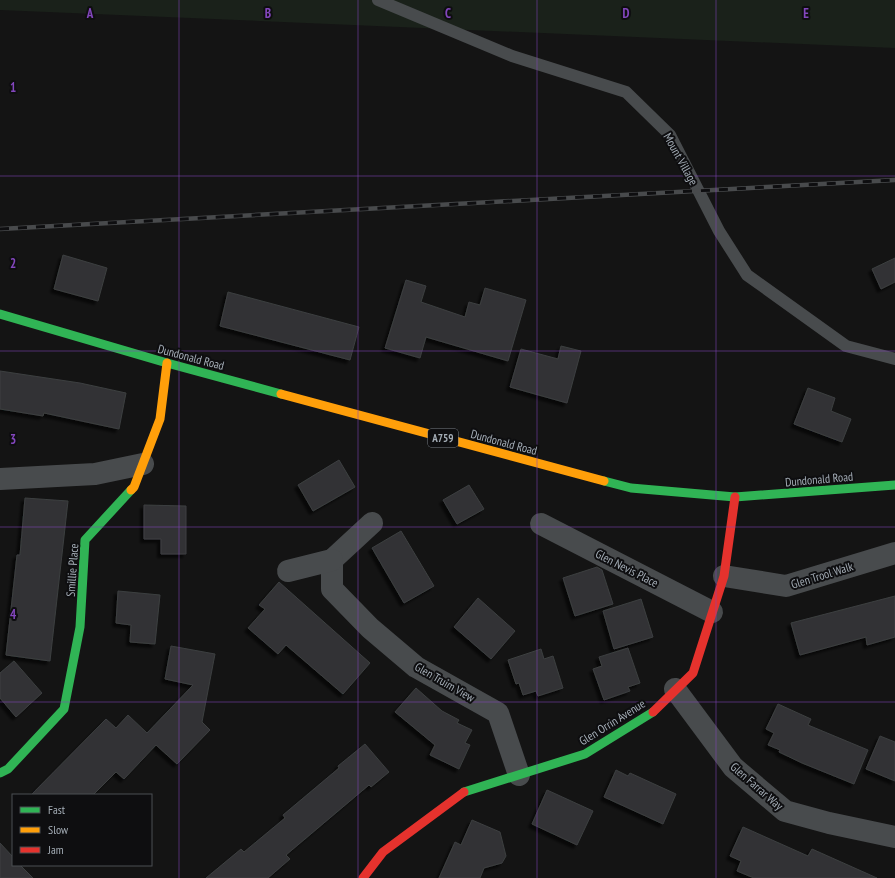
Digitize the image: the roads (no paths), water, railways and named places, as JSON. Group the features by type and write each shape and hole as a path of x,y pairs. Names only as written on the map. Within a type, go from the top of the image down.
{"street":[{"name":"Dundonald Road","path":"0,314 167,363 631,488 735,498 895,485"},
{"name":"Smillie Place","path":"0,773 8,769 64,709 80,627 85,540 134,487 160,419 167,363"},
{"path":"0,479 95,474 143,464"},
{"name":"Glen Orrin Avenue","path":"363,878 383,852 464,792 585,754 648,716 693,673 724,576 735,498"},
{"path":"288,571 332,560 372,523"},
{"name":"Glen Nevis Place","path":"541,524 712,612"},
{"name":"Glen Trool Walk","path":"724,576 786,586 895,553"},
{"name":"Glen Truim View","path":"332,560 332,589 370,628 416,666 498,713 519,775"},
{"name":"Glen Farrar Way","path":"675,689 733,767 785,811 830,823 895,837"}],"lane":[{"name":"Mount Village","path":"378,0 512,56 626,92 670,135 719,230 747,275 846,346 895,359"}],"railway":[{"path":"0,229 895,180"}]}
